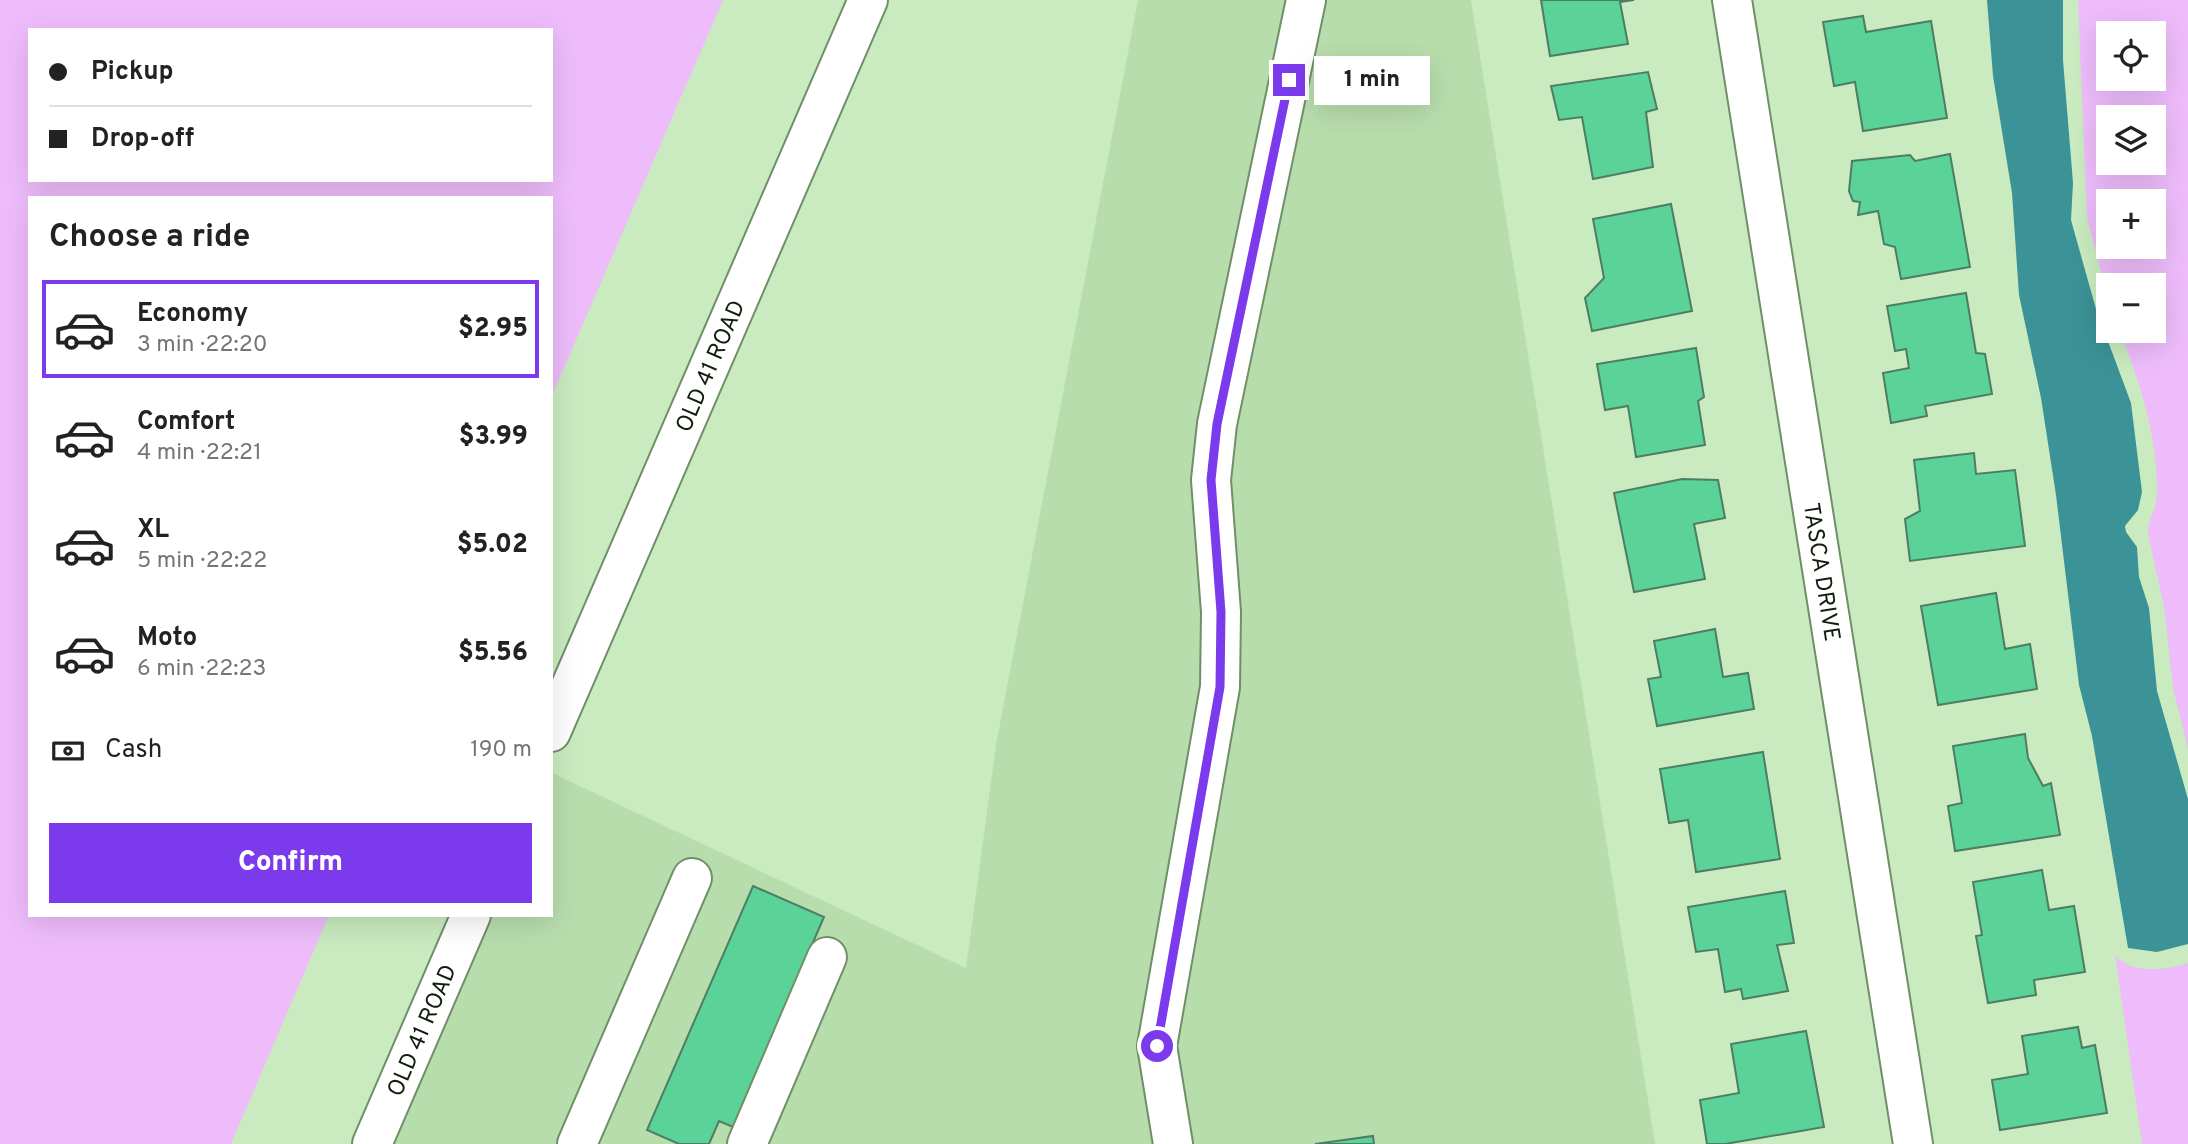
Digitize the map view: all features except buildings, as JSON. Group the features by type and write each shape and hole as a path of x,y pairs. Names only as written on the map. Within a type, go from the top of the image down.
{"street":[{"name":"OLD 41 ROAD","path":"553,727 868,0"},
{"path":"1172,1144 1157,1046 1220,687 1221,612 1211,480 1217,424 1306,0"},
{"name":"TASCA DRIVE","path":"1732,0 1913,1144"},
{"path":"578,1144 692,878"},
{"name":"OLD 41 ROAD","path":"372,1144 470,917"},
{"path":"747,1144 827,957"}],"shaded area":[{"path":"0,0 723,0 553,393 553,196 28,196 28,917 328,917 231,1144 0,1144"},
{"path":"1138,0 1471,0 1655,1144 391,1144 489,917 553,917 553,773 966,968 996,745"},
{"path":"2078,0 2188,0 2188,749 2173,688 2164,606 2148,535 2157,494 2151,431 2141,390 2124,343 2166,343 2166,273 2102,273 2098,259 2166,259 2166,189 2096,189 2096,252 2087,218"},
{"path":"2115,954 2121,961 2138,968 2170,968 2188,963 2188,1144 2142,1144"}],"water":[{"path":"1987,0 2063,0 2063,60 2073,183 2071,220 2096,309 2096,343 2109,343 2131,403 2142,492 2138,510 2125,526 2126,532 2137,547 2139,577 2149,608 2157,691 2188,799 2188,944 2157,952 2128,948 2092,736 2079,685 2056,495 2041,398 2019,295 2012,193 1993,76"}],"route":[{"path":"1157,1046 1220,687 1221,612 1211,480 1217,424 1289,80"}]}
